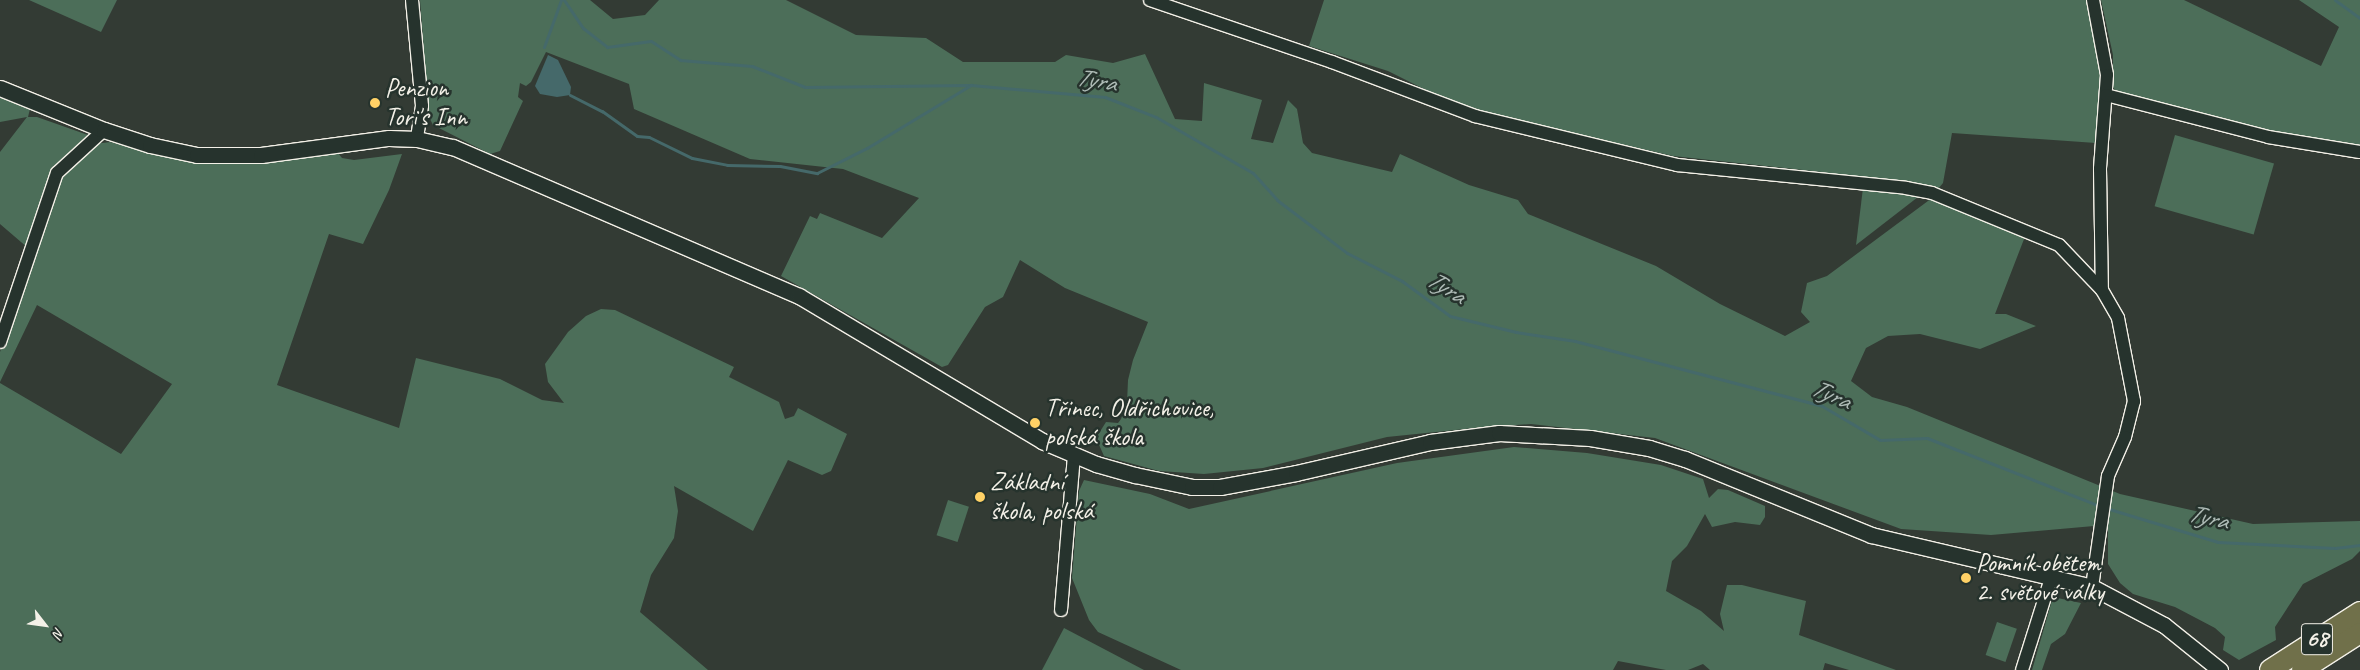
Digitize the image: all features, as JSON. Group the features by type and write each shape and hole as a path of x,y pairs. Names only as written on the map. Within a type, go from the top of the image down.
{"highway":[{"name":"68","path":"2270,670 2360,612"},
{"name":"68","path":"2302,670 2360,633"}],"street":[{"path":"412,0 422,106 417,139"},
{"path":"1150,0 1332,62 1475,116 1677,166 1906,188 1932,193 2059,246 2102,290 2118,318 2134,401 2125,437 2108,476 2092,587"},
{"path":"2093,0 2104,48 2106,95 2100,169 2102,290"},
{"path":"0,88 104,130 150,145 197,155 261,155 389,138 417,139 453,147 799,296 1042,441 1074,456 1165,482 1220,487 1278,477 1430,442 1499,433 1590,438 1649,448 1685,459 1871,535 2092,587 2164,625 2216,667"},
{"path":"2106,95 2268,137 2360,152"},
{"path":"0,342 57,173 104,130"},
{"path":"1061,610 1074,456"},
{"path":"2022,670 2051,578"}],"green space":[{"path":"29,0 117,0 101,32"},
{"path":"420,0 590,0 613,19 645,15 659,0 786,0 856,35 926,38 963,62 1055,62 1066,55 1113,63 1145,54 1175,119 1202,121 1204,83 1262,100 1251,139 1273,143 1288,100 1297,109 1303,143 1312,153 1392,172 1400,154 1469,185 1518,200 1528,214 1656,266 1720,304 1785,336 1810,322 1801,312 1807,283 1827,276 1932,198 2026,234 1995,314 2006,314 2036,326 1980,349 1920,334 1888,336 1866,348 1851,381 1872,397 1907,407 2120,494 2253,524 2360,521 2360,551 2352,559 2303,584 2275,627 2276,640 2239,660 2223,650 2225,637 2215,628 2175,607 2133,594 2120,583 2108,564 2108,529 2094,526 1991,535 1901,529 1655,438 1531,424 1475,428 1387,437 1263,468 1204,474 1159,471 1104,456 1096,438 1106,422 1118,423 1121,419 1127,403 1128,380 1133,360 1148,322 1065,288 1020,260 1003,297 985,307 948,365 942,367 781,276 810,216 817,219 820,213 882,238 919,198 843,169 750,159 634,109 629,84 546,52 531,82 526,86 520,83 518,97 523,101 500,151 490,154 433,125 429,117"},
{"path":"1324,0 2088,0 2101,65 2096,143 1952,133 1943,183 1938,189 1821,172 1673,156 1462,108 1388,71 1309,46"},
{"path":"2101,0 2184,0 2321,66 2339,27 2299,0 2360,0 2360,150 2298,142 2117,93 2113,87 2113,55"},
{"path":"0,95 30,109 28,117 37,117 88,135 54,168 28,248 0,224 0,152 27,117 0,122"},
{"path":"2175,135 2274,163 2254,235 2155,206"},
{"path":"110,142 177,159 232,164 338,153 342,158 354,160 402,154 389,190 363,244 329,234 277,385 399,428 416,358 500,379 542,400 564,403 548,382 545,364 568,332 586,316 601,309 615,310 734,367 729,377 779,402 785,419 794,416 798,408 847,434 831,471 822,475 788,460 753,531 674,486 678,511 674,538 651,575 640,612 708,670 0,670 0,383 121,454 172,384 37,305 0,382 0,352 61,178 95,144"},
{"path":"1863,188 1918,197 1856,245"},
{"path":"1514,447 1587,453 1661,465 1703,479 1709,498 1718,489 1728,490 1765,506 1765,517 1760,525 1735,522 1712,527 1705,514 1687,546 1672,561 1666,591 1701,611 1724,631 1720,614 1727,585 1742,585 1806,601 1799,635 1896,670 1849,670 1825,663 1823,670 1710,670 1703,664 1688,670 1666,670 1618,661 1613,670 1181,670 1098,632 1089,620 1072,578 1079,491 1084,480 1150,494 1189,509 1397,463"},
{"path":"948,500 969,507 957,542 937,535"},
{"path":"2053,597 2081,603 2065,634 2051,644 2042,670 2032,670"},
{"path":"1997,622 2017,629 2005,662 1986,655"},
{"path":"1064,628 1144,670 1042,670"}],"water":[{"path":"548,55 558,60 571,87 570,95 557,97 540,94 535,86"}],"waterway":[{"path":"544,47 561,0"},
{"name":"Tyra","path":"564,0 583,28 607,47 651,41 680,60 752,66 805,87 971,85 1105,97 1156,117 1253,173 1277,200 1347,253 1402,281 1450,316 1516,332 1575,341 1822,406 1880,440 1927,438 2100,506"},
{"path":"2335,0 2360,18"},
{"path":"570,95 602,111 637,136 649,137 692,158 727,165 780,166 817,173 867,148 971,85"},
{"name":"Tyra","path":"2106,508 2218,542 2335,548 2360,545"}],"place":[{"name":"Penzion Tori's Inn","path":"375,103"},
{"name":"Třinec, Oldřichovice, polská škola","path":"1035,423"},
{"name":"Základní škola, polská","path":"980,497"},
{"name":"Pomník obětem 2. světové války","path":"1966,578"}]}
